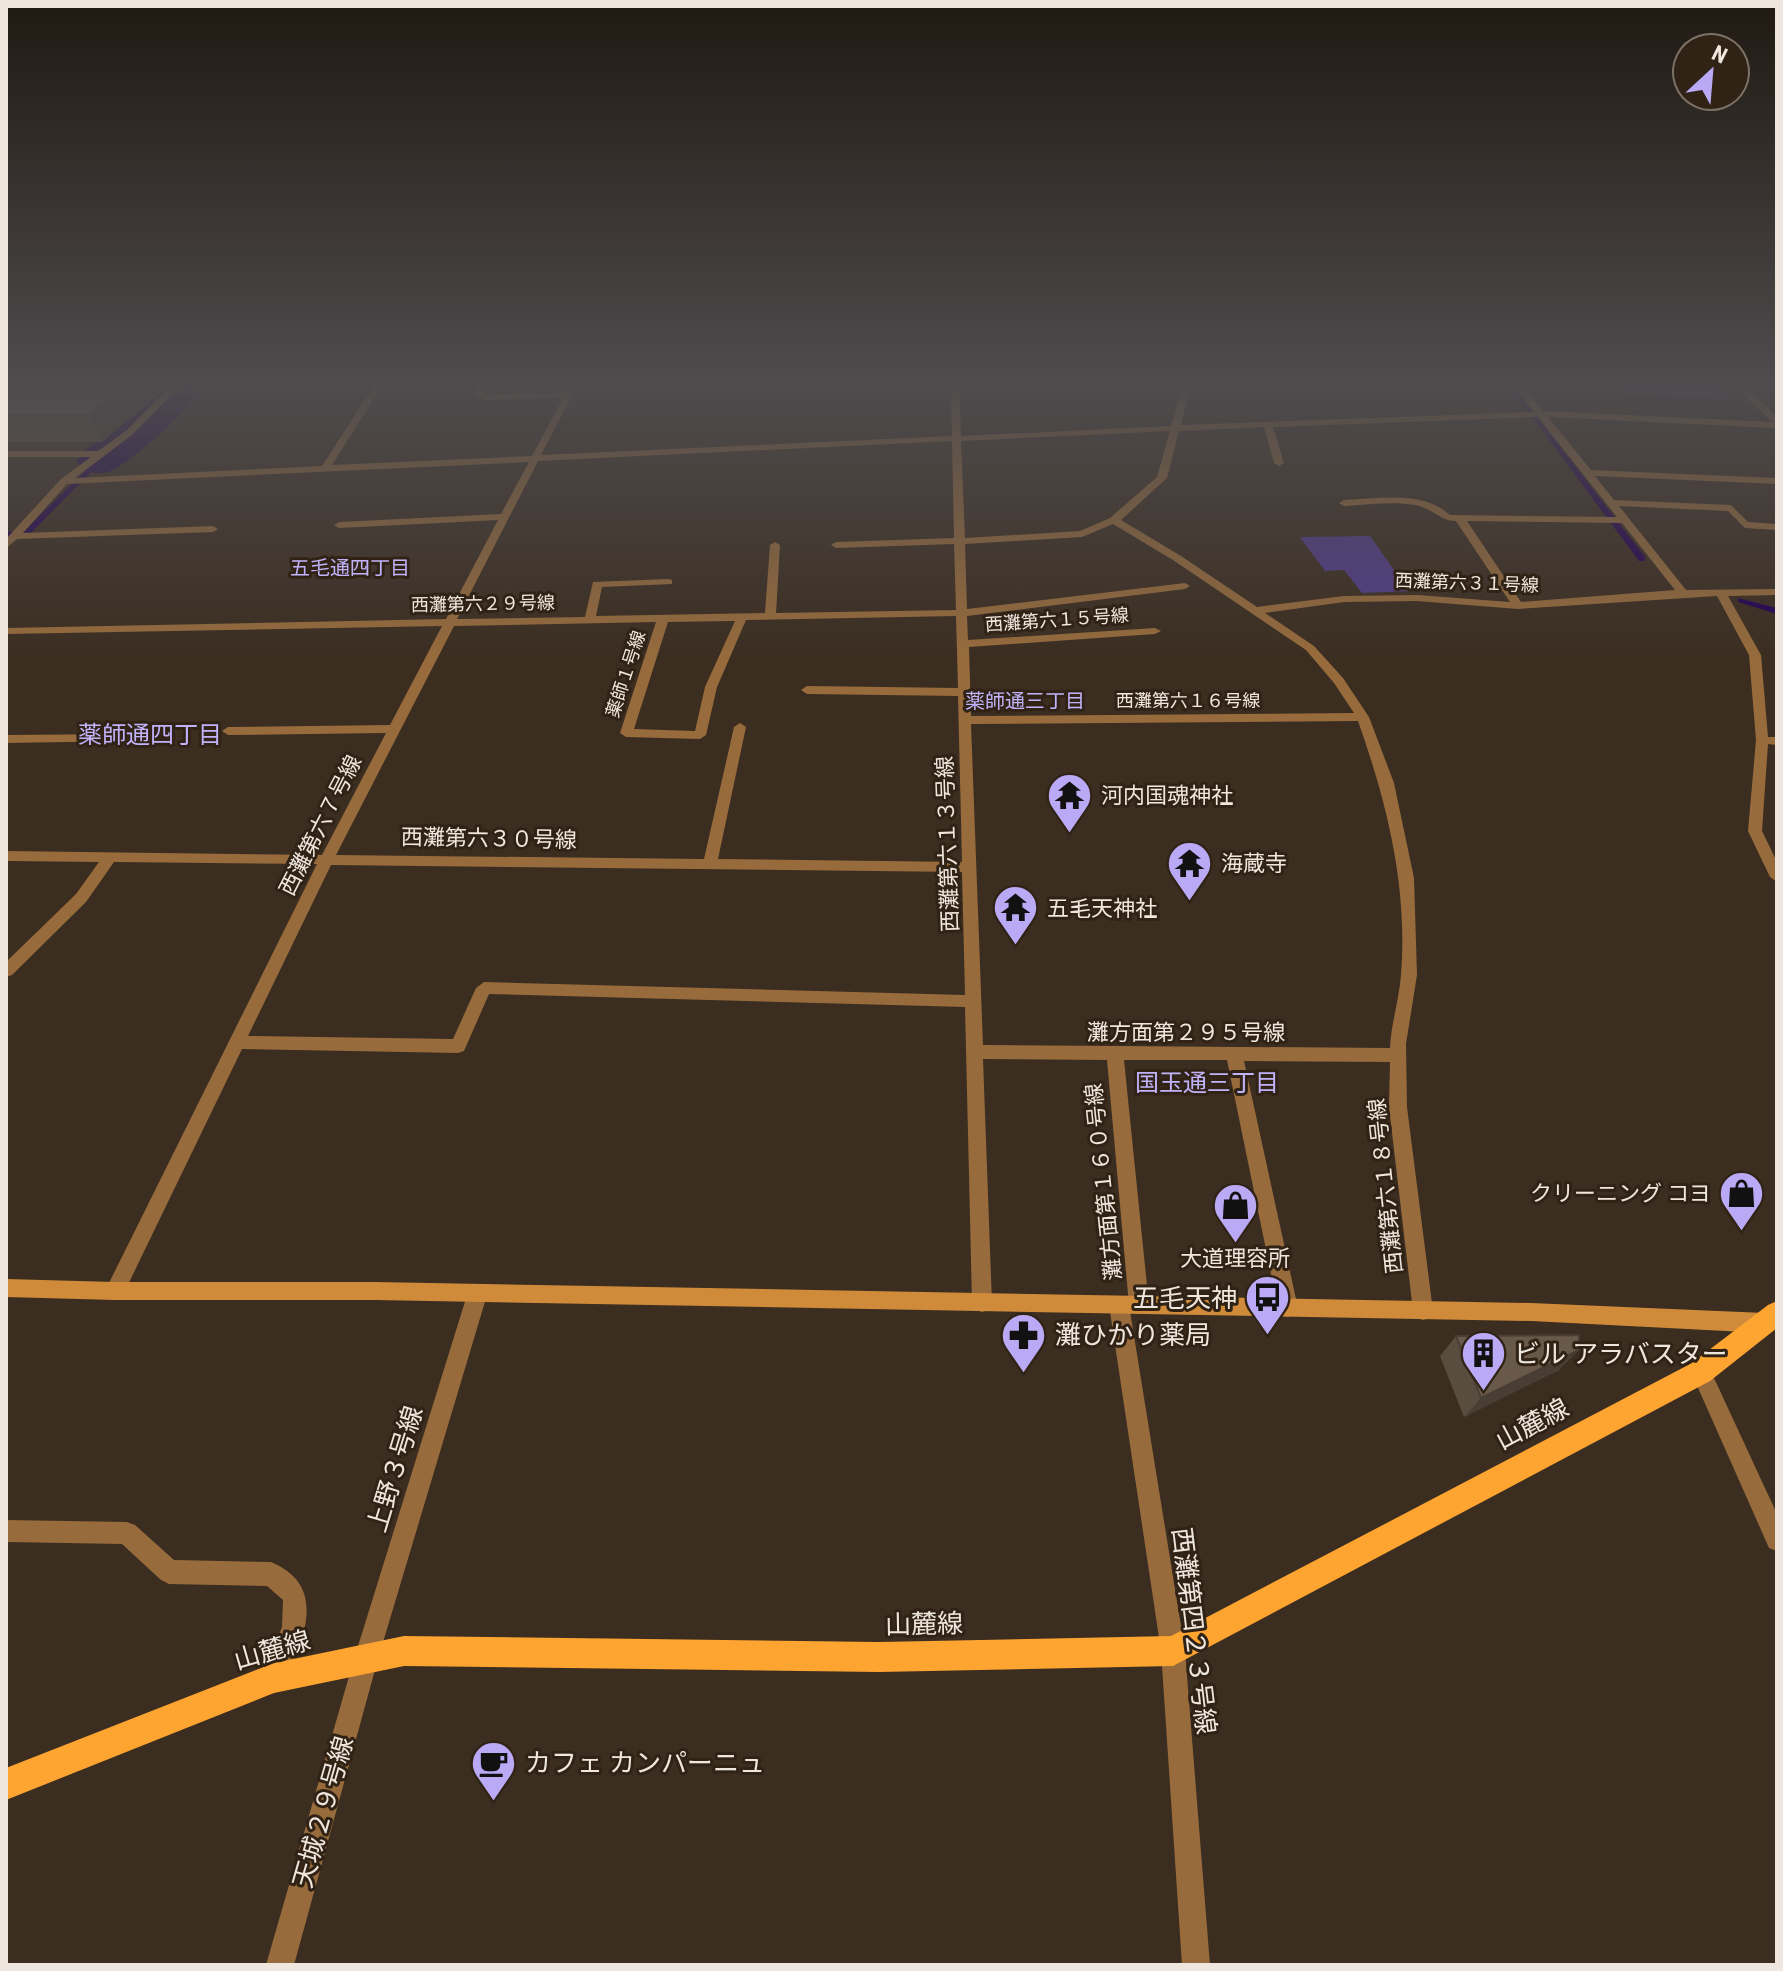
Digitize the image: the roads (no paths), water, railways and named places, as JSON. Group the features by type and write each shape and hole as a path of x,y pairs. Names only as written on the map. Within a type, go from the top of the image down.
{"main road":[{"name":"山麓線","path":"6,1784 274,1678 404,1651 879,1657 1173,1651 1701,1372 1774,1320"}],"street":[{"path":"9,541 71,476"},
{"path":"64,481 183,476"},
{"name":"西灘第六７号線","path":"115,1291 327,858 526,476"},
{"name":"西灘第六１３号線","path":"956,476 971,867 982,1303"},
{"path":"836,545 959,542 1082,534 1114,520 1163,476"},
{"path":"1589,476 1683,593"},
{"path":"1658,476 1777,481"},
{"path":"1344,503 1426,503 1439,508 1447,518 1460,519 1625,520"},
{"path":"1611,503 1731,508 1745,525 1777,527"},
{"path":"339,525 504,517"},
{"path":"1460,519 1518,606"},
{"name":"西灘第六１８号線","path":"1114,520 1177,558 1310,648 1339,681 1363,717 1387,783 1407,878 1409,975 1398,1055 1398,1107 1423,1311"},
{"path":"9,541 213,529"},
{"path":"770,617 775,545"},
{"path":"590,620 597,584 668,582"},
{"name":"西灘第六２９号線","path":"6,631 961,613 1185,586"},
{"path":"1720,592 1755,655 1769,740 1755,831 1777,877"},
{"name":"西灘第六３１号線","path":"1253,611 1344,599 1417,598 1518,606 1683,593 1777,592"},
{"name":"薬師１号線","path":"663,619 626,733 700,735 711,687 742,617"},
{"name":"西灘第六１５号線","path":"962,644 1155,631"},
{"path":"807,690 963,692"},
{"name":"西灘第六１６号線","path":"964,720 1363,717"},
{"path":"710,863 740,727"},
{"path":"228,731 394,729"},
{"path":"6,739 127,738"},
{"name":"西灘第六３０号線","path":"6,856 971,867"},
{"path":"6,971 81,898 111,856"},
{"path":"237,1042 458,1046 484,988 973,1001"},
{"name":"灘方面第２９５号線","path":"974,1052 1398,1055"},
{"name":"灘方面第１６０号線","path":"1115,1054 1129,1305"},
{"path":"1234,1054 1288,1308"},
{"path":"6,1288 376,1291 1774,1320"},
{"name":"上野３号線","path":"366,1659 477,1295"},
{"name":"西灘第四２３号線","path":"1129,1305 1173,1651 1196,1965"},
{"path":"1701,1372 1777,1540"},
{"path":"6,1531 127,1533 169,1572 271,1574 295,1595 294,1627 274,1678"},
{"name":"天城２９号線","path":"280,1965 366,1659"}],"waterway":[{"path":"6,534 27,532 83,476"},
{"path":"1579,476 1642,559"},
{"path":"1741,600 1777,611"}],"place":[{"name":"河内国魂神社","path":"1070,834"},
{"name":"海蔵寺","path":"1190,902"},
{"name":"五毛天神社","path":"1016,947"},
{"name":"クリーニング コヨ","path":"1742,1232"},
{"name":"大道理容所","path":"1235,1244"},
{"name":"五毛天神","path":"1268,1337"},
{"name":"灘ひかり薬局","path":"1024,1374"},
{"name":"ビル アラバスター","path":"1483,1393"},
{"name":"カフェ カンパーニュ","path":"494,1802"}],"district":[{"name":"五毛通四丁目","path":"350,568"},
{"name":"薬師通三丁目","path":"1025,701"},
{"name":"薬師通四丁目","path":"150,735"},
{"name":"国玉通三丁目","path":"1207,1083"}]}
